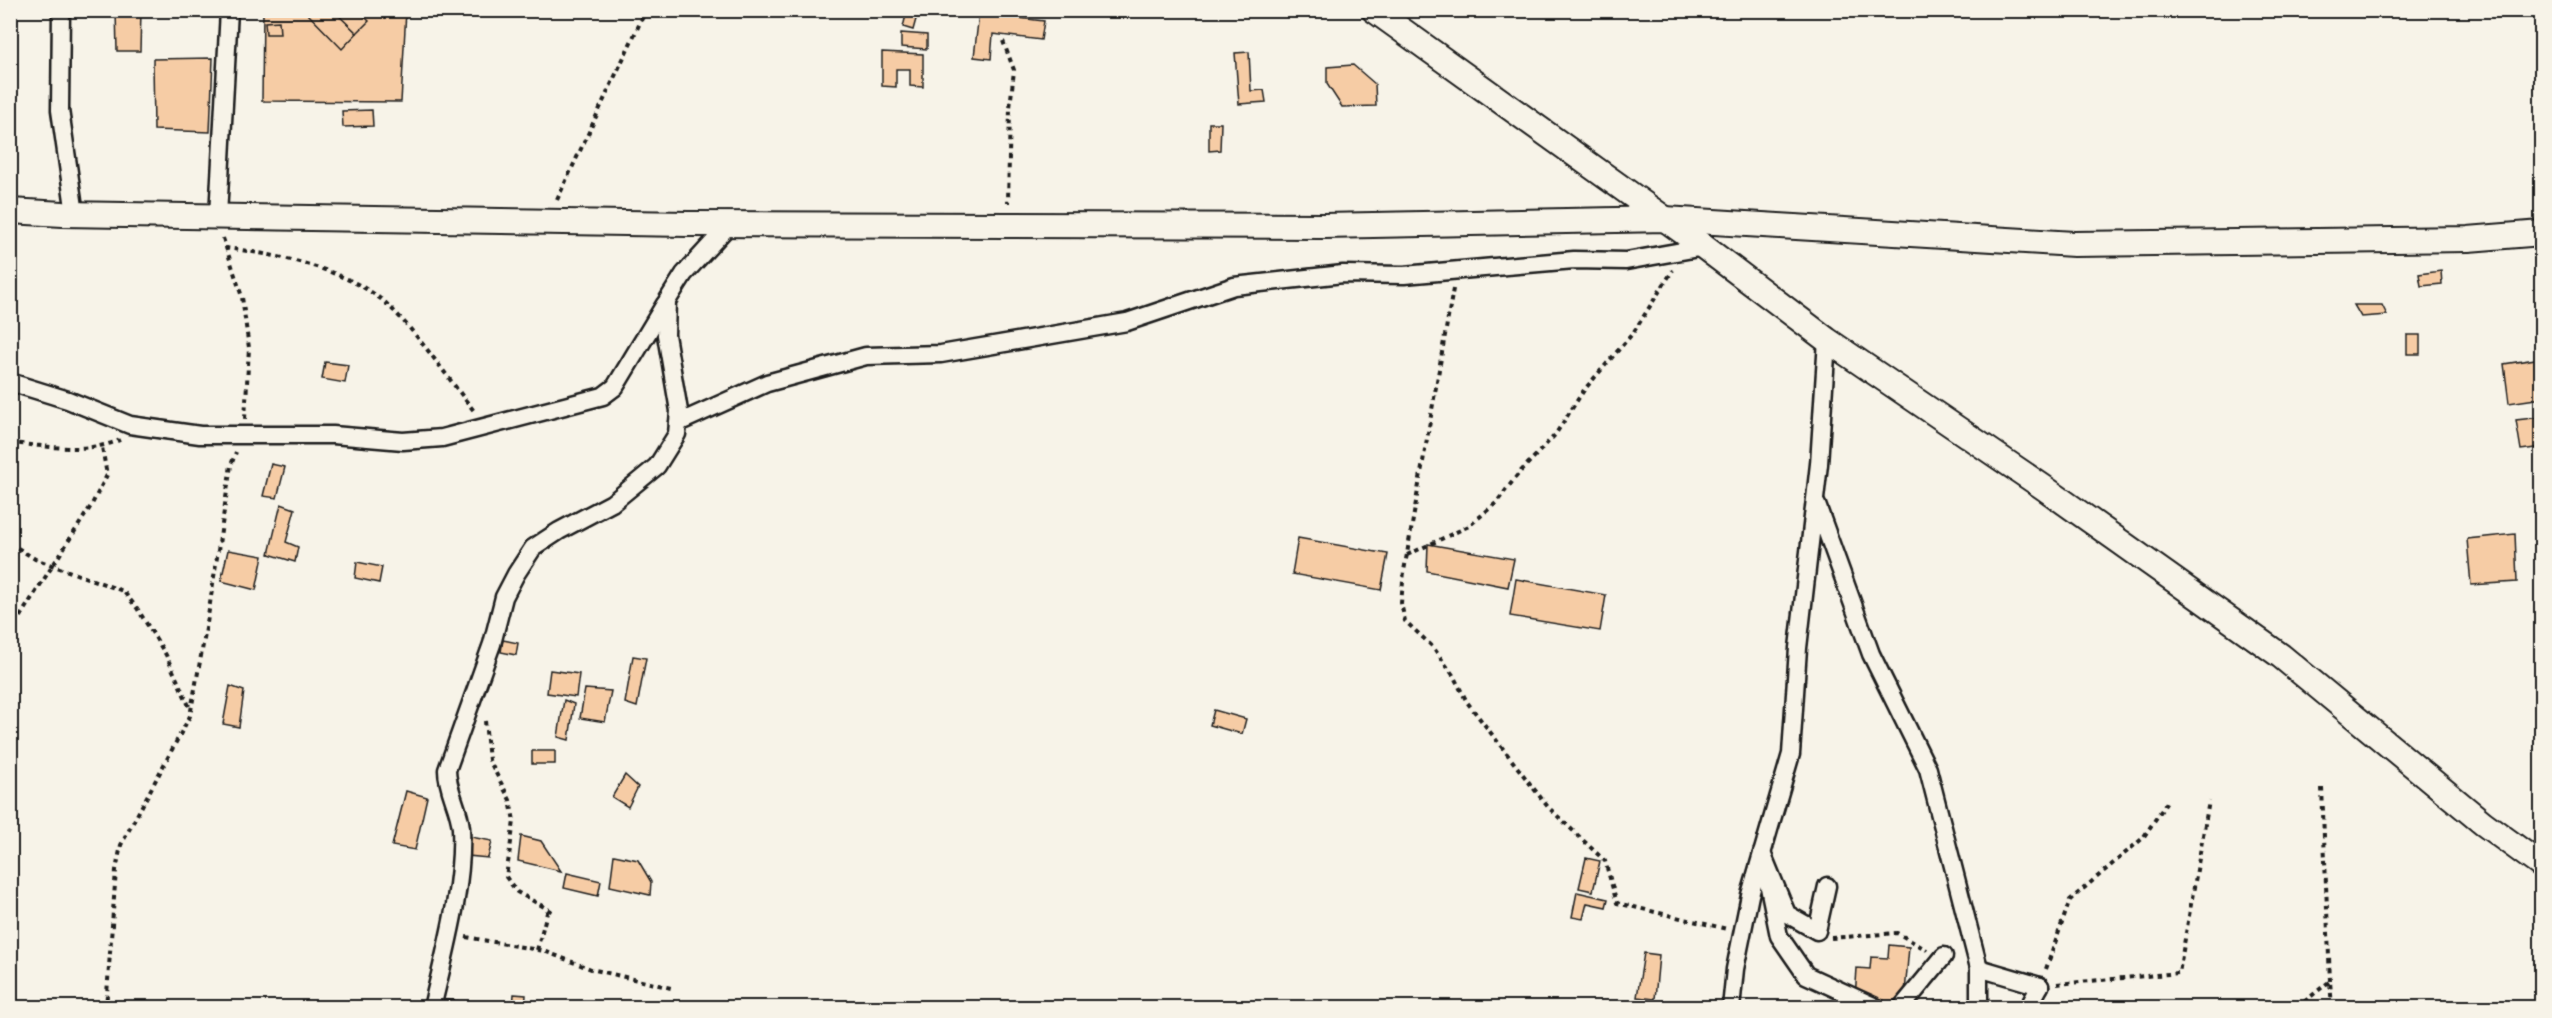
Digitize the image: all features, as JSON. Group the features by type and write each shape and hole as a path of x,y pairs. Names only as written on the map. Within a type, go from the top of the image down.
{"street":[{"path":"61,10 60,110 75,214"},
{"path":"218,216 229,10"},
{"path":"1374,10 1665,219 1694,249 2043,487 2281,656 2483,823 2541,866"},
{"path":"10,210 75,214 730,224 1324,226 1665,219 2074,244 2468,239 2541,233"},
{"path":"10,382 68,399 130,425 200,435 333,435 403,441 442,438 603,396 615,387 684,274 730,224"},
{"path":"678,423 767,382 866,356 941,354 1127,322 1234,286 1343,274 1404,274 1574,260 1626,261 1694,249"},
{"path":"432,1008 456,889 461,831 456,804 448,788 447,770 492,644 504,597 533,548 559,531 612,503 657,466 677,434 680,411 666,336 667,301"},
{"path":"1731,1008 1742,932 1791,754 1798,648 1816,502 1827,340"},
{"path":"1816,502 1871,654 1928,769 1979,968 1979,1008"},
{"path":"1762,853 1787,914 1817,931 1827,886"},
{"path":"1762,853 1779,936 1806,975 1858,1004 1878,1008"},
{"path":"1901,1008 1944,956"},
{"path":"1979,968 2040,986"},
{"path":"2028,1008 2040,986"},
{"path":"2033,1008 2040,986"}],"path":[{"path":"546,222 625,60 646,10"},
{"path":"1003,41 1014,70 1007,173 1009,225"},
{"path":"106,1008 116,870 121,845 137,810 182,734 191,708 207,623 231,465 244,434 249,348 242,297 225,248 218,216"},
{"path":"225,248 267,253 327,272 374,294 394,310 486,426"},
{"path":"1407,555 1469,526 1496,503 1519,473 1555,435 1584,390 1633,333 1694,249"},
{"path":"1457,270 1407,555 1401,603 1405,621 1433,647 1453,675 1467,702 1548,807 1605,861 1617,903 1742,932"},
{"path":"10,443 102,447 152,427"},
{"path":"10,632 91,506 107,474 102,447"},
{"path":"10,543 35,559 123,591 137,608 166,655 191,708"},
{"path":"476,686 484,709 489,760 510,800 514,821 506,877 517,892 555,913"},
{"path":"2322,788 2332,1008"},
{"path":"2168,802 2143,838 2070,900 2040,986 2179,972 2209,801"},
{"path":"537,950 548,909"},
{"path":"1817,931 1834,939 1897,933 1944,956"},
{"path":"448,934 537,950 591,969 671,988"},
{"path":"2288,1008 2298,1006 2330,981"}],"building":[{"path":"116,10 141,10 140,51 117,51"},
{"path":"263,10 406,10 401,102 262,101"},
{"path":"304,10 335,10 357,33 342,49"},
{"path":"333,10 358,10 369,21 357,33"},
{"path":"907,11 918,12 913,30 903,27"},
{"path":"979,13 1044,21 1041,40 993,34 991,59 974,57"},
{"path":"279,21 280,34 266,34 265,22"},
{"path":"901,33 927,35 927,49 901,47"},
{"path":"882,52 923,54 923,87 910,86 910,69 896,69 896,87 882,86"},
{"path":"1249,52 1251,91 1264,90 1266,102 1239,104 1235,53"},
{"path":"213,58 210,132 154,130 153,59"},
{"path":"1353,65 1375,84 1376,106 1342,107 1327,84 1327,67"},
{"path":"372,110 373,126 343,127 342,111"},
{"path":"1209,123 1221,123 1220,150 1209,151"},
{"path":"2441,271 2442,284 2421,286 2419,274"},
{"path":"2354,305 2382,305 2387,315 2361,317"},
{"path":"2407,335 2420,335 2420,354 2407,354"},
{"path":"2542,358 2542,398 2509,403 2504,364"},
{"path":"325,362 348,365 345,383 322,379"},
{"path":"2542,417 2542,447 2521,450 2516,420"},
{"path":"271,464 285,467 277,498 263,496"},
{"path":"281,504 295,509 286,542 298,547 295,562 269,554"},
{"path":"2515,534 2517,582 2471,585 2467,539"},
{"path":"1298,538 1388,554 1381,590 1292,574"},
{"path":"1428,544 1514,559 1508,587 1427,571"},
{"path":"228,550 263,556 256,590 221,581"},
{"path":"357,562 382,567 379,583 355,578"},
{"path":"1516,579 1606,595 1600,631 1510,616"},
{"path":"503,640 518,643 516,655 501,652"},
{"path":"633,656 646,658 637,707 625,703"},
{"path":"550,670 579,674 576,697 547,693"},
{"path":"230,686 244,691 239,727 223,724"},
{"path":"585,689 611,691 605,722 580,718"},
{"path":"564,700 574,704 569,740 558,737"},
{"path":"1214,710 1246,719 1242,734 1210,725"},
{"path":"532,751 555,751 555,764 532,764"},
{"path":"625,775 638,787 628,807 612,797"},
{"path":"406,791 427,797 415,850 392,846"},
{"path":"521,836 541,841 561,871 518,861"},
{"path":"471,837 492,841 488,858 468,856"},
{"path":"614,855 638,860 651,882 650,895 610,886"},
{"path":"1586,858 1600,861 1593,891 1579,888"},
{"path":"567,873 601,881 598,896 564,888"},
{"path":"1577,892 1608,899 1606,907 1587,903 1583,919 1572,917"},
{"path":"1889,945 1909,947 1904,1004 1855,999 1857,968 1870,969 1871,957 1888,958"},
{"path":"1644,953 1659,955 1655,999 1637,997"},
{"path":"514,994 526,995 525,1008 513,1008"},
{"path":"443,1000 458,1001 457,1008 442,1008"},
{"path":"464,1003 478,1005 478,1008 464,1008"}]}
